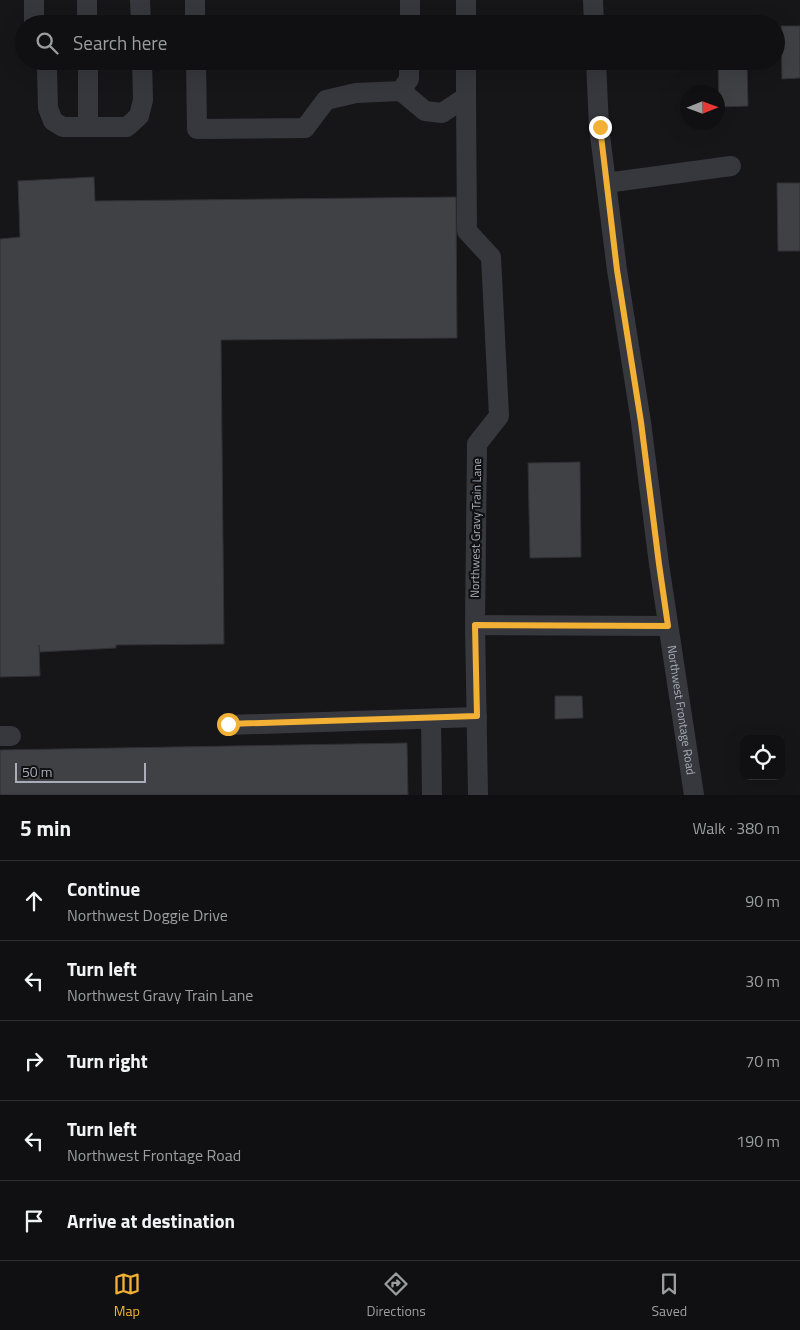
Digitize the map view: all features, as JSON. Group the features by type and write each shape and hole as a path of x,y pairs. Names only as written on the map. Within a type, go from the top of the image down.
{"street":[{"path":"34,0 34,15"},
{"path":"87,0 87,15"},
{"path":"140,0 141,15"},
{"path":"195,0 195,15"},
{"path":"410,0 410,15"},
{"path":"466,0 466,15"},
{"path":"593,0 594,15"},
{"path":"47,70 48,108 53,121 63,127 127,127 139,116 143,100 142,70"},
{"path":"88,70 88,127"},
{"path":"196,70 197,129 305,128 326,100 356,93 401,91 425,111 442,113 466,97"},
{"path":"401,91 409,79 409,70"},
{"name":"Northwest Gravy Train Lane","path":"466,70 467,231 491,257 499,416 477,444 475,625 478,795"},
{"name":"Northwest Frontage Road","path":"597,70 600,127 617,270 641,422 659,564 694,795"},
{"path":"606,183 731,166"},
{"path":"475,625 668,626"},
{"path":"228,724 431,719 477,716"},
{"path":"431,719 432,795"}],"building":[{"path":"785,26 800,26 800,78 782,79 782,70 785,70"},
{"path":"718,70 747,70 748,106 725,107 725,85 719,85"},
{"path":"94,177 95,201 456,197 457,338 221,340 224,644 116,645 116,648 40,652 39,645 40,676 0,677 0,239 20,237 18,181"},
{"path":"777,183 800,183 800,251 778,251"},
{"path":"580,462 581,557 530,558 528,463"},
{"path":"555,696 582,696 583,718 555,719"},
{"path":"407,743 408,795 0,795 0,750"}],"route":[{"path":"228,724 431,719 477,716 475,625 668,626 641,422 617,270 600,127"}]}
